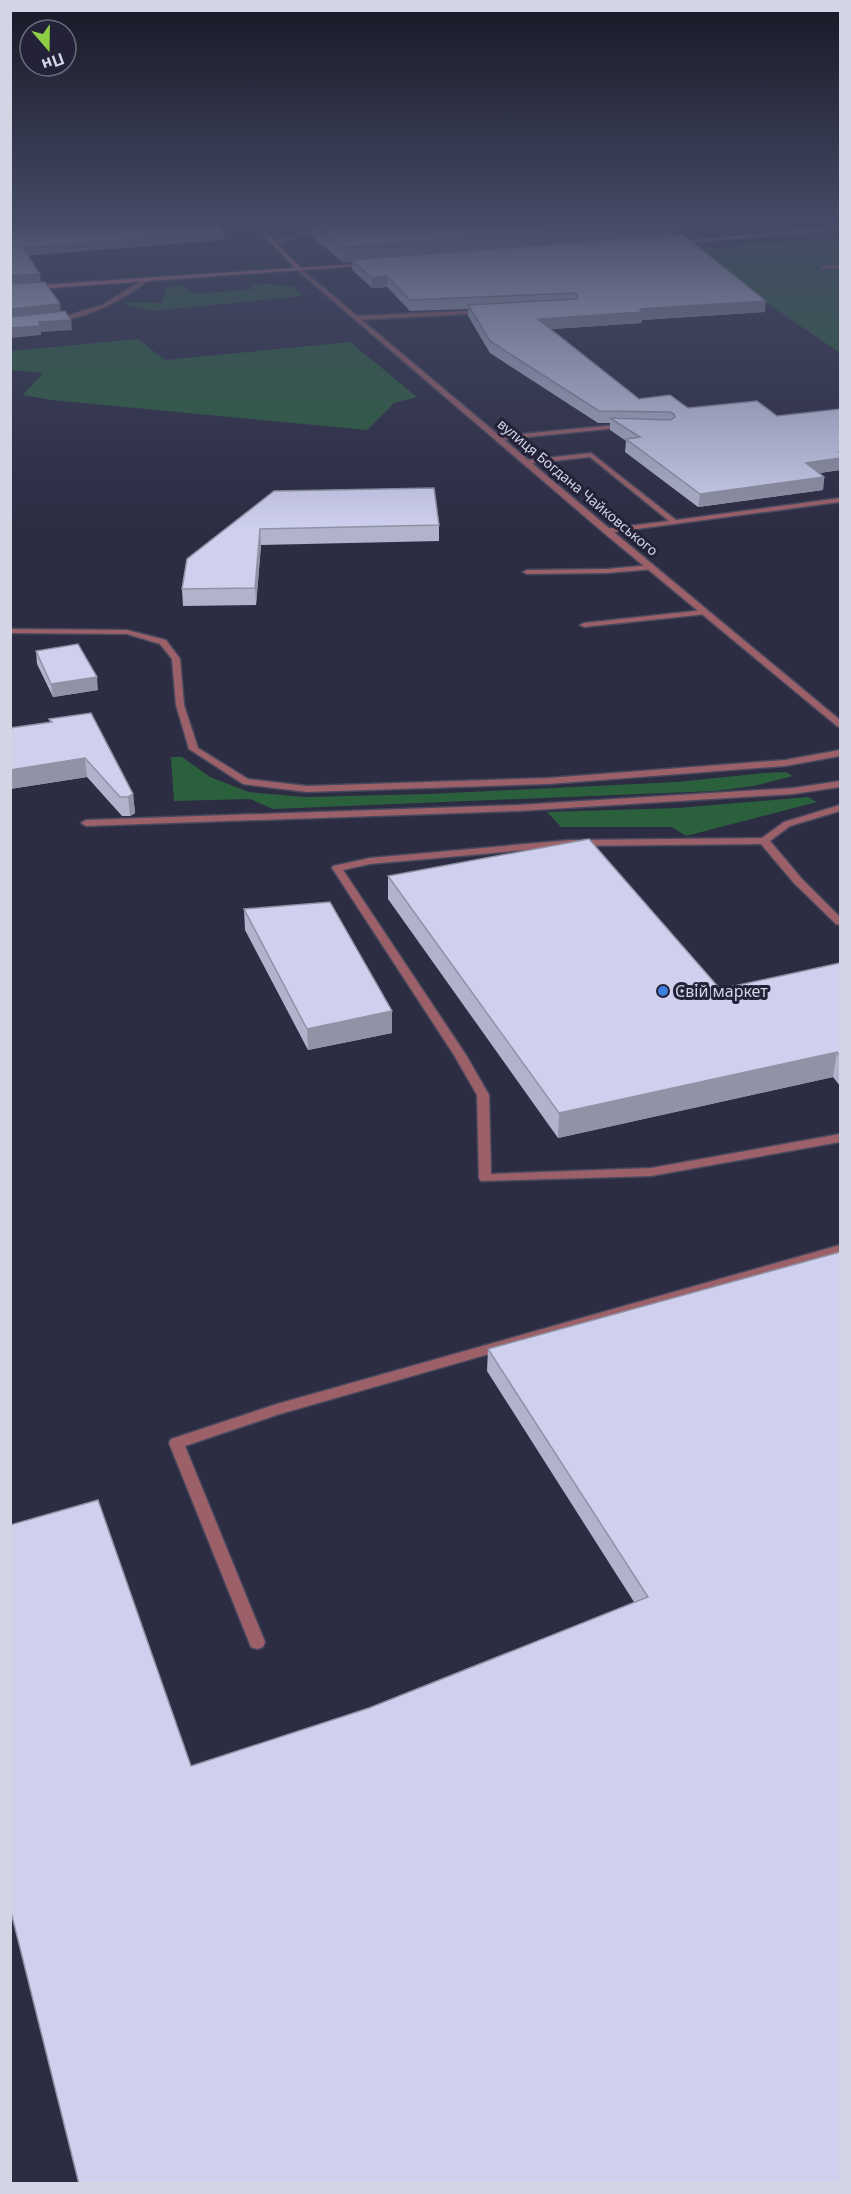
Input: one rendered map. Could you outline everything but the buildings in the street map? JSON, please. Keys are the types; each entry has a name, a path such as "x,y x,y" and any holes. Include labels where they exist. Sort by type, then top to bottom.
{"street":[{"name":"вулиця Богдана Чайковського","path":"366,324 607,531 840,724"},
{"path":"499,438 608,426 639,426"},
{"path":"527,462 591,455 675,522"},
{"path":"607,531 840,500"},
{"path":"527,572 607,571 651,567"},
{"path":"584,625 704,612"},
{"path":"10,631 127,632 163,642 176,659 180,705 194,749 246,782 307,789 548,781 784,763 840,753"},
{"path":"86,823 518,808 793,791 840,784"},
{"path":"840,807 787,824 764,841 570,843 370,861 337,868 460,1055 483,1095 485,1178 651,1172 840,1138"},
{"path":"764,841 798,881 840,922"},
{"path":"257,1642 176,1443 300,1403 840,1249"}],"green space":[{"path":"798,324 840,324 840,353"},
{"path":"138,339 165,360 350,342 417,397 394,403 367,430 52,400 23,395 43,373 11,370 11,351"},
{"path":"171,757 182,757 210,777 249,792 305,797 430,794 677,782 786,772 793,776 754,786 714,791 273,809 250,799 174,801"},
{"path":"808,797 817,802 686,836 672,827 561,827 547,812 678,808"}],"place":[{"name":"Свiй маркет","path":"663,991"}]}
